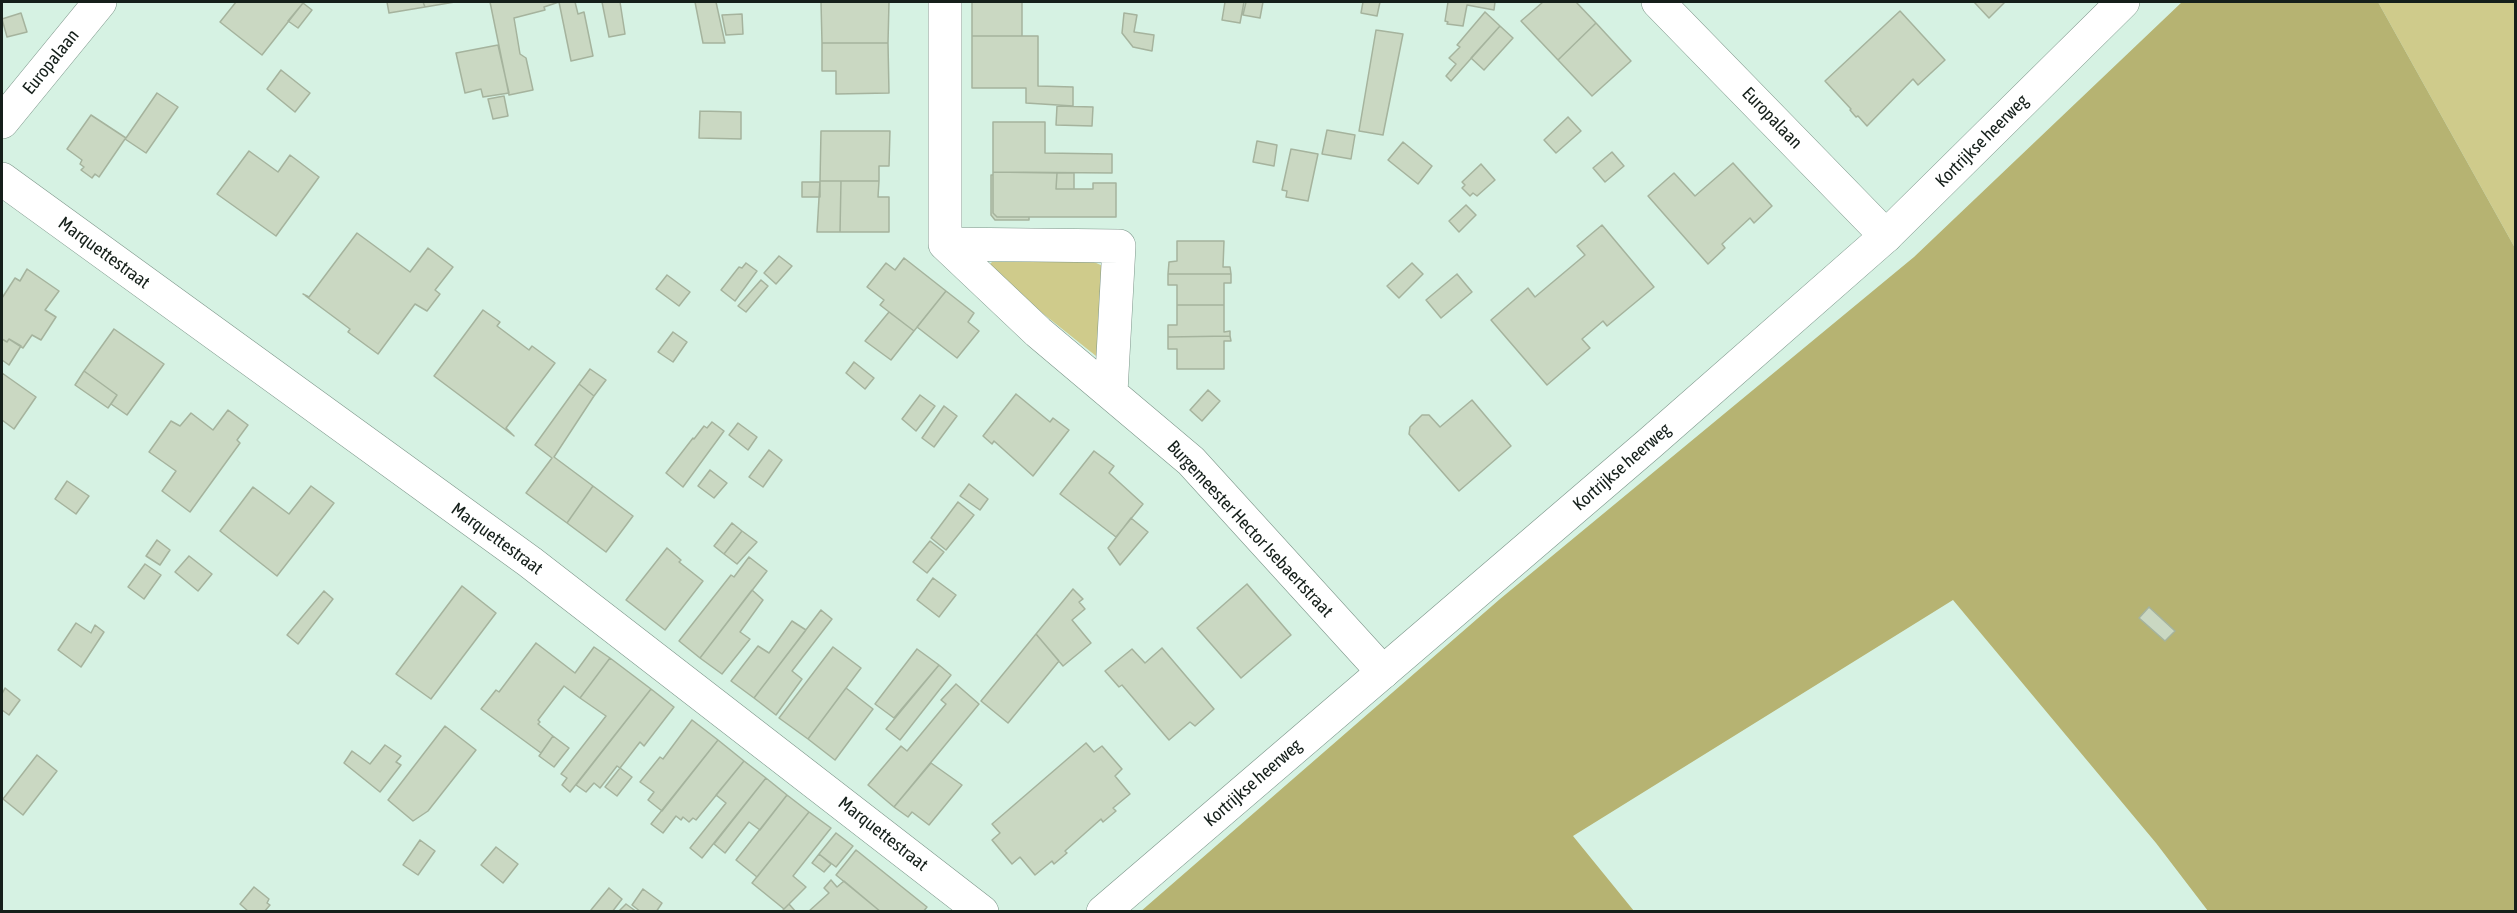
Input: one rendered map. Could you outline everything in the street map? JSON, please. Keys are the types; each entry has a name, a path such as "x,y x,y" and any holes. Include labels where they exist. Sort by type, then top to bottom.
{"street":[{"name":"Europalaan","path":"2,122 100,2"},
{"path":"945,2 945,244 1119,246 1111,392"},
{"name":"Europalaan","path":"1658,2 1886,236"},
{"name":"Kortrijkse heerweg","path":"1103,912 1658,436 1886,236 2123,2"},
{"name":"Marquettestraat","path":"4,187 530,562 982,912"},
{"name":"Burgemeester Hector Isebaertstraat","path":"945,244 1038,332 1191,461 1383,672"}],"shaded area":[{"path":"2182,2 2378,2 2515,248 2515,911 2208,911 2156,843 1953,600 1573,836 1634,911 1140,912 1500,599 1914,257"},
{"path":"2378,2 2515,2 2515,248"},
{"path":"992,262 1094,262 1105,267 1101,360 986,268"}],"building":[{"path":"236,2 303,3 262,55 220,22"},
{"path":"387,2 423,2 425,7 389,13"},
{"path":"423,2 455,2 425,7"},
{"path":"490,2 559,2 544,7 545,10 514,18 520,54 526,58 533,90 509,95"},
{"path":"559,2 575,2 578,14 584,12 593,56 571,61"},
{"path":"602,2 620,2 625,34 609,37"},
{"path":"695,2 716,2 725,43 703,43"},
{"path":"821,2 889,2 888,43 822,43"},
{"path":"972,2 1022,2 1022,36 972,36"},
{"path":"1225,2 1244,2 1240,23 1222,20"},
{"path":"1246,2 1263,2 1260,18 1243,15"},
{"path":"1363,2 1380,2 1377,16 1361,13"},
{"path":"1448,2 1495,2 1494,10 1467,5 1463,26 1447,24 1448,22 1445,21"},
{"path":"1543,2 1576,2 1596,23 1558,60 1521,21"},
{"path":"1974,2 2005,2 1989,18"},
{"path":"303,3 312,10 298,28 288,21"},
{"path":"1900,11 1945,60 1918,85 1913,79 1867,126 1858,116 1856,117 1825,81"},
{"path":"1485,12 1500,26 1451,81 1446,76 1456,64 1449,58 1460,47 1457,45"},
{"path":"21,13 27,32 7,37 2,19"},
{"path":"1124,13 1137,15 1134,32 1154,35 1152,51 1133,47 1122,33"},
{"path":"742,14 743,34 726,35 722,15"},
{"path":"1596,23 1631,61 1592,96 1558,60"},
{"path":"1500,26 1513,38 1484,70 1471,58"},
{"path":"1376,30 1403,34 1383,135 1359,131"},
{"path":"972,36 1038,36 1038,86 1073,87 1073,106 1026,103 1026,88 972,88"},
{"path":"822,43 888,43 889,93 836,94 836,71 822,71"},
{"path":"498,45 509,93 483,97 481,89 465,93 456,53"},
{"path":"281,70 310,93 295,112 267,89"},
{"path":"157,93 178,107 146,153 125,139 99,177 95,174 92,178 81,170 84,167 80,164 82,160 67,149 91,115 126,138"},
{"path":"504,96 508,116 493,119 488,99"},
{"path":"1057,106 1093,107 1092,126 1056,125"},
{"path":"700,111 741,112 741,139 699,138"},
{"path":"1568,117 1581,131 1556,153 1544,140"},
{"path":"993,122 1045,122 1045,153 1112,154 1112,173 993,172"},
{"path":"1327,130 1355,135 1351,159 1322,154"},
{"path":"821,131 890,131 889,166 879,166 879,181 820,181"},
{"path":"1257,141 1277,145 1274,166 1253,162"},
{"path":"1403,142 1432,166 1418,184 1388,160"},
{"path":"1291,149 1318,154 1308,201 1286,197 1287,191 1282,190"},
{"path":"249,151 278,172 290,155 319,177 276,236 217,194"},
{"path":"1612,152 1624,166 1605,182 1593,168"},
{"path":"1733,163 1772,206 1754,223 1750,218 1722,244 1725,248 1708,264 1648,196 1674,173 1695,196"},
{"path":"1481,164 1495,180 1477,196 1473,193 1470,196 1462,188 1465,185 1462,182"},
{"path":"993,172 1057,173 1056,189 1093,189 1093,183 1116,183 1116,217 997,217 993,213"},
{"path":"1057,173 1074,173 1074,189 1056,189"},
{"path":"991,175 993,175 993,213 997,217 1029,217 1029,220 995,220 991,215"},
{"path":"820,181 841,181 840,232 817,232"},
{"path":"841,181 879,181 878,197 889,197 889,232 840,232"},
{"path":"802,182 820,182 820,197 802,197"},
{"path":"1466,205 1476,215 1459,232 1449,221"},
{"path":"1602,225 1654,287 1607,326 1603,321 1582,339 1590,348 1547,385 1491,320 1528,288 1535,297 1585,255 1577,246"},
{"path":"357,233 410,272 428,248 453,267 435,290 440,294 427,311 415,304 378,354 348,332 350,329 303,294 309,297"},
{"path":"1177,241 1224,241 1223,267 1230,267 1231,274 1168,274 1169,262 1177,261"},
{"path":"779,256 792,266 776,284 764,273"},
{"path":"904,258 946,291 914,331 880,305 884,300 867,287 886,263 895,270"},
{"path":"746,263 757,271 735,301 721,290 739,267 742,268"},
{"path":"1412,263 1423,274 1399,298 1387,286"},
{"path":"27,269 59,291 45,310 56,317 41,340 32,335 23,348 9,339 7,342 2,339 2,298 15,278 20,281"},
{"path":"1168,274 1231,274 1231,283 1224,283 1224,305 1177,305 1177,285 1168,285"},
{"path":"1457,274 1472,292 1441,318 1426,300"},
{"path":"667,275 690,292 679,306 656,289"},
{"path":"761,280 768,286 746,312 738,306"},
{"path":"946,291 974,313 968,322 979,331 957,358 917,327"},
{"path":"1177,305 1224,305 1224,332 1230,331 1230,336 1168,337 1168,325 1177,325"},
{"path":"483,310 500,322 497,326 529,350 532,346 555,363 506,428 514,436 434,376"},
{"path":"889,312 914,331 891,360 865,341"},
{"path":"114,329 164,364 127,415 111,404 117,395 84,371"},
{"path":"673,332 687,342 673,362 658,352"},
{"path":"1230,336 1231,341 1224,341 1224,369 1177,369 1177,349 1168,349 1168,337"},
{"path":"2,339 7,342 9,339 21,346 9,365 2,360"},
{"path":"854,362 874,378 865,389 846,373"},
{"path":"590,369 606,380 594,396 579,384"},
{"path":"84,371 117,395 108,408 75,385"},
{"path":"2,373 36,397 14,429 2,420"},
{"path":"579,384 594,396 554,457 593,486 567,523 526,493 552,458 535,445"},
{"path":"1208,390 1220,401 1202,421 1190,410"},
{"path":"1016,394 1050,422 1053,418 1069,430 1033,476 994,441 992,444 983,436"},
{"path":"920,395 935,406 916,431 902,419"},
{"path":"1472,400 1511,446 1459,491 1409,434 1410,427 1422,415 1429,415 1440,427"},
{"path":"944,406 957,416 934,447 922,438"},
{"path":"228,410 248,425 237,440 240,443 190,512 162,491 176,471 149,452 171,421 180,426 191,413 213,430"},
{"path":"712,422 724,431 683,487 666,473 693,438 704,426 707,428"},
{"path":"738,423 757,437 748,450 729,435"},
{"path":"769,450 782,460 763,487 749,477"},
{"path":"1094,451 1114,466 1109,473 1143,504 1116,537 1060,494"},
{"path":"710,470 727,483 714,498 698,486"},
{"path":"67,481 89,496 76,514 55,499"},
{"path":"969,484 988,499 980,510 960,496"},
{"path":"311,486 334,503 277,576 220,531 253,487 289,514"},
{"path":"593,486 633,516 606,552 567,523"},
{"path":"958,502 974,515 946,550 931,538"},
{"path":"1131,518 1148,532 1120,565 1108,548"},
{"path":"732,523 742,531 724,554 714,546"},
{"path":"742,531 757,542 737,564 724,554"},
{"path":"157,540 170,550 160,565 146,556"},
{"path":"930,541 944,552 927,573 913,562"},
{"path":"667,548 681,560 679,562 703,581 665,630 626,600"},
{"path":"189,556 212,574 198,591 175,572"},
{"path":"749,557 767,571 700,658 679,641 731,575 734,577"},
{"path":"145,564 161,575 144,599 128,587"},
{"path":"933,578 956,595 939,617 917,600"},
{"path":"1247,584 1291,635 1241,678 1197,628"},
{"path":"462,586 496,613 431,699 396,674"},
{"path":"1073,589 1083,599 1079,602 1085,609 1072,620 1091,643 1063,666 1036,634"},
{"path":"752,590 763,600 740,632 750,639 722,674 700,658"},
{"path":"324,591 333,599 298,644 287,635"},
{"path":"2149,607 2175,631 2165,641 2139,618"},
{"path":"821,610 832,619 792,671 802,679 776,715 754,698"},
{"path":"792,621 806,630 754,698 731,681 758,646 769,653"},
{"path":"76,623 91,633 95,625 104,632 81,667 58,650"},
{"path":"1036,634 1059,661 1008,723 981,701"},
{"path":"536,643 575,673 594,647 610,658 580,698 564,686 538,720 540,722 538,724 553,736 541,753 481,709 496,690 499,692"},
{"path":"833,647 861,668 808,739 779,718"},
{"path":"1162,648 1214,709 1195,726 1190,722 1169,740 1122,685 1119,687 1105,671 1132,649 1145,663"},
{"path":"917,649 939,665 894,718 875,704"},
{"path":"610,658 651,689 570,792 562,785 567,778 561,774 606,716 580,698"},
{"path":"939,665 951,675 900,740 886,729"},
{"path":"956,684 979,704 894,807 868,785 901,746 907,751 946,704 941,700"},
{"path":"5,688 20,700 9,715 2,710 2,694"},
{"path":"846,688 873,709 835,760 808,739"},
{"path":"651,689 674,707 644,746 640,742 620,768 617,766 600,788 594,783 586,792 576,785"},
{"path":"692,720 718,740 662,811 648,800 654,792 640,782 660,757 663,759"},
{"path":"445,726 476,750 428,811 413,821 388,800"},
{"path":"553,736 569,748 554,767 539,756"},
{"path":"718,740 744,761 696,820 693,818 689,822 683,817 681,820 676,816 663,833 651,824"},
{"path":"1086,743 1094,752 1102,746 1122,769 1115,776 1130,794 1113,808 1116,811 1103,822 1101,819 1054,864 1052,861 1035,875 1020,857 1012,864 992,840 1000,833 992,824"},
{"path":"385,745 401,756 396,762 401,765 380,792 344,763 352,751 370,764"},
{"path":"37,755 57,771 23,815 3,799"},
{"path":"744,761 766,778 702,858 690,848 726,803 716,795"},
{"path":"931,763 962,785 929,825 912,812 908,817 894,807"},
{"path":"620,768 632,777 617,796 605,787"},
{"path":"766,778 787,795 760,830 749,822 725,853 714,844"},
{"path":"787,795 809,812 757,877 736,860"},
{"path":"809,812 831,828 793,876 806,887 784,909 752,883"},
{"path":"836,833 853,846 836,867 819,854"},
{"path":"420,840 435,851 418,875 403,865"},
{"path":"496,847 518,864 503,883 481,865"},
{"path":"856,850 927,907 923,912 881,912 836,875"},
{"path":"819,854 831,864 824,872 812,863"},
{"path":"831,880 837,887 844,881 881,912 808,912 829,893 824,888"},
{"path":"254,887 269,899 267,903 270,905 264,912 249,912 240,904"},
{"path":"609,888 622,899 612,912 592,912 591,910"},
{"path":"643,889 662,903 656,912 641,912 632,905"},
{"path":"626,904 637,912 618,912"},
{"path":"789,904 796,912 781,912"}]}
